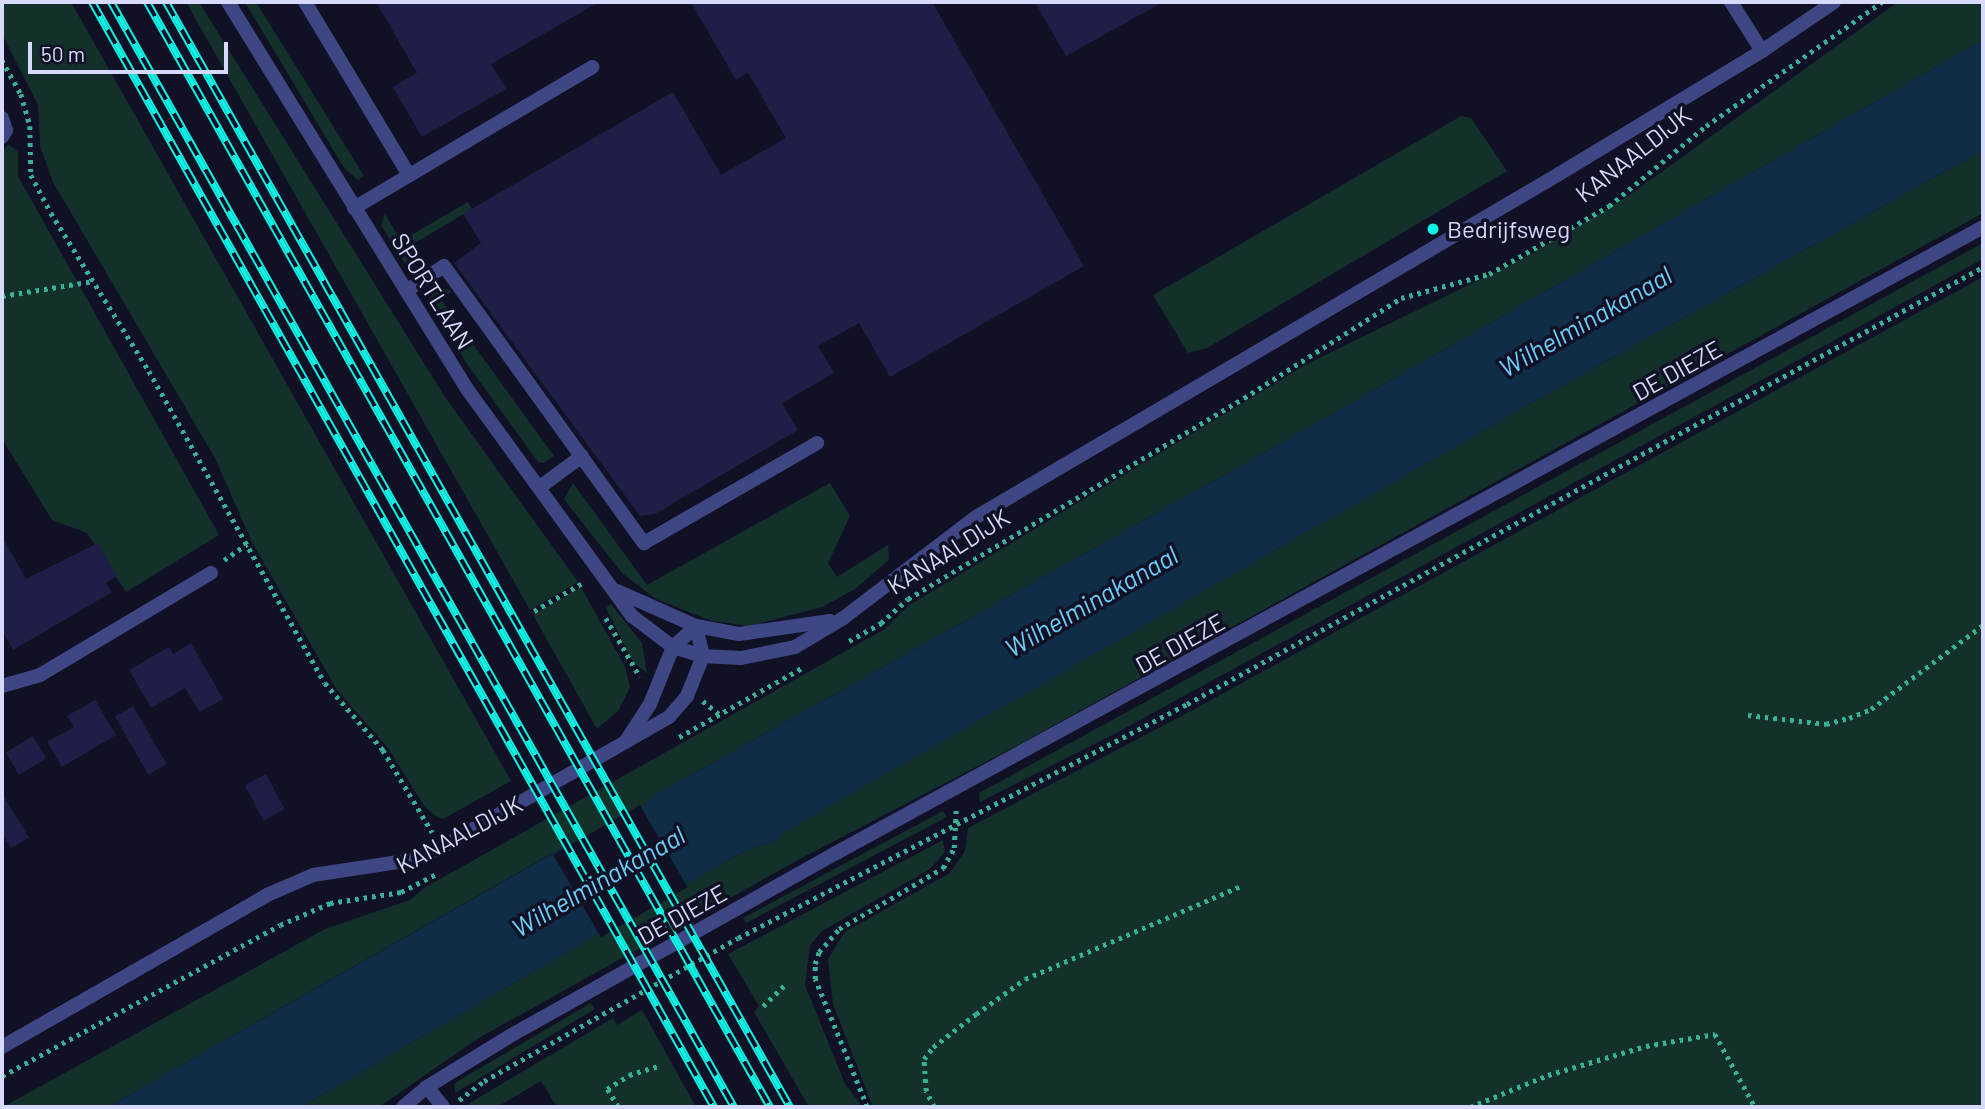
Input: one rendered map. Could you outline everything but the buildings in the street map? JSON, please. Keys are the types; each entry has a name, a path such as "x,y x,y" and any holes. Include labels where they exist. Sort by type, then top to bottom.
{"street":[{"name":"SPORTLAAN","path":"228,2 467,389 617,591 632,616 673,648"},
{"path":"305,2 409,176"},
{"path":"1731,2 1762,51"},
{"name":"KANAALDIJK","path":"673,648 703,656 741,658 794,648 842,619 976,517 1762,51 1834,2"},
{"path":"355,208 592,67"},
{"path":"2,118 6,130 2,137"},
{"name":"DE DIEZE","path":"403,1107 427,1087 836,853 1983,227"},
{"path":"406,291 444,266 644,543 817,443"},
{"path":"540,486 582,456"},
{"path":"2,686 40,676 211,573"},
{"name":"SPORTLAAN","path":"617,591 695,626"},
{"name":"KANAALDIJK","path":"624,744 650,704 673,648 695,626 740,634 842,619"},
{"path":"695,626 703,656"},
{"name":"KANAALDIJK","path":"2,1047 267,895 313,875 407,861 442,847 669,717 687,696 703,656"},
{"path":"427,1087 443,1107"}],"path":[{"name":"KANAALDIJK","path":"846,643 881,623 908,599 1244,398 1401,298 1489,274 1609,206 1706,125 1882,2"},
{"path":"2,60 21,94 30,126 31,176 95,281 332,693 383,750 432,830"},
{"name":"DE DIEZE","path":"449,1107 484,1081 738,937 1175,710 1983,267"},
{"path":"2,296 95,281"},
{"path":"211,573 247,544"},
{"path":"534,611 585,582"},
{"path":"1748,715 1826,724 1849,718 1871,709 1983,625"},
{"path":"675,740 810,663"},
{"path":"867,1107 815,979 819,952 839,929 943,868 954,848 958,821"},
{"name":"KANAALDIJK","path":"2,1076 281,925 330,903 401,892 443,870"},
{"path":"934,1107 926,1091 924,1059 933,1047 1025,979 1239,887"},
{"path":"763,1006 785,985"},
{"path":"1470,1107 1548,1075 1646,1046 1715,1034 1755,1107"},
{"path":"618,1107 607,1089 629,1075 659,1066"}],"green space":[{"path":"2,2 71,2 511,781 443,819 437,817 425,807 388,748 337,690 252,542 215,458 53,182 40,146 38,105 2,34"},
{"path":"186,2 199,2 445,397 578,582 530,610"},
{"path":"245,2 256,2 364,176 358,180 344,168"},
{"path":"1898,2 1983,2 1983,40 1301,432 652,797 642,808 542,859 108,1107 3,1107 325,929 410,900 424,888 885,629 908,606 1307,364 1526,257 1628,196"},
{"path":"1461,116 1471,118 1507,171 1207,348 1188,353 1153,295"},
{"path":"8,144 18,152 18,176 219,535 126,592 87,533 52,520 2,439 2,152"},
{"path":"1983,150 1983,213 1018,745 798,860 477,1039 379,1107 301,1107 743,852 777,840 780,834 1533,402"},
{"path":"468,202 472,209 410,246 419,261 415,267 406,265 381,225 385,214 401,241"},
{"path":"1983,243 1983,259 1118,732 980,802 979,793"},
{"path":"1983,277 1983,1107 873,1107 833,1004 828,959 845,932 950,873 965,851 968,828 1191,711"},
{"path":"439,287 452,291 441,300 554,456 544,463 538,462 467,364 432,306 430,295"},
{"path":"573,483 647,585 830,483 850,516 828,563 837,577 888,545 889,560 855,589 822,607 750,626 712,621 656,599 622,573 564,499"},
{"path":"581,587 625,667 630,687 618,711 597,729 533,615"},
{"path":"611,604 642,643 647,673 633,662 606,608"},
{"path":"943,811 947,817 746,923 743,918"},
{"path":"943,840 945,852 930,869 822,931 810,945 805,985 845,1084 863,1107 809,1107 754,1012 759,1006 728,954"},
{"path":"591,1003 595,1009 455,1093 454,1084 463,1078"},
{"path":"642,1010 696,1107 557,1107 541,1081 497,1107 463,1107 613,1018 617,1025"}],"water":[{"name":"Wilhelminakanaal","path":"1983,40 1983,150 1533,402 781,834 777,840 743,852 301,1107 108,1107 543,859 642,808 652,797 1301,432"}],"pier":[{"path":"640,805 688,887 601,937 553,855"}],"railway":[{"path":"92,2 714,1107"},
{"path":"111,2 734,1107"},
{"path":"147,2 770,1107"},
{"path":"166,2 790,1107"}],"place":[{"name":"Bedrijfsweg","path":"1433,229"}]}
